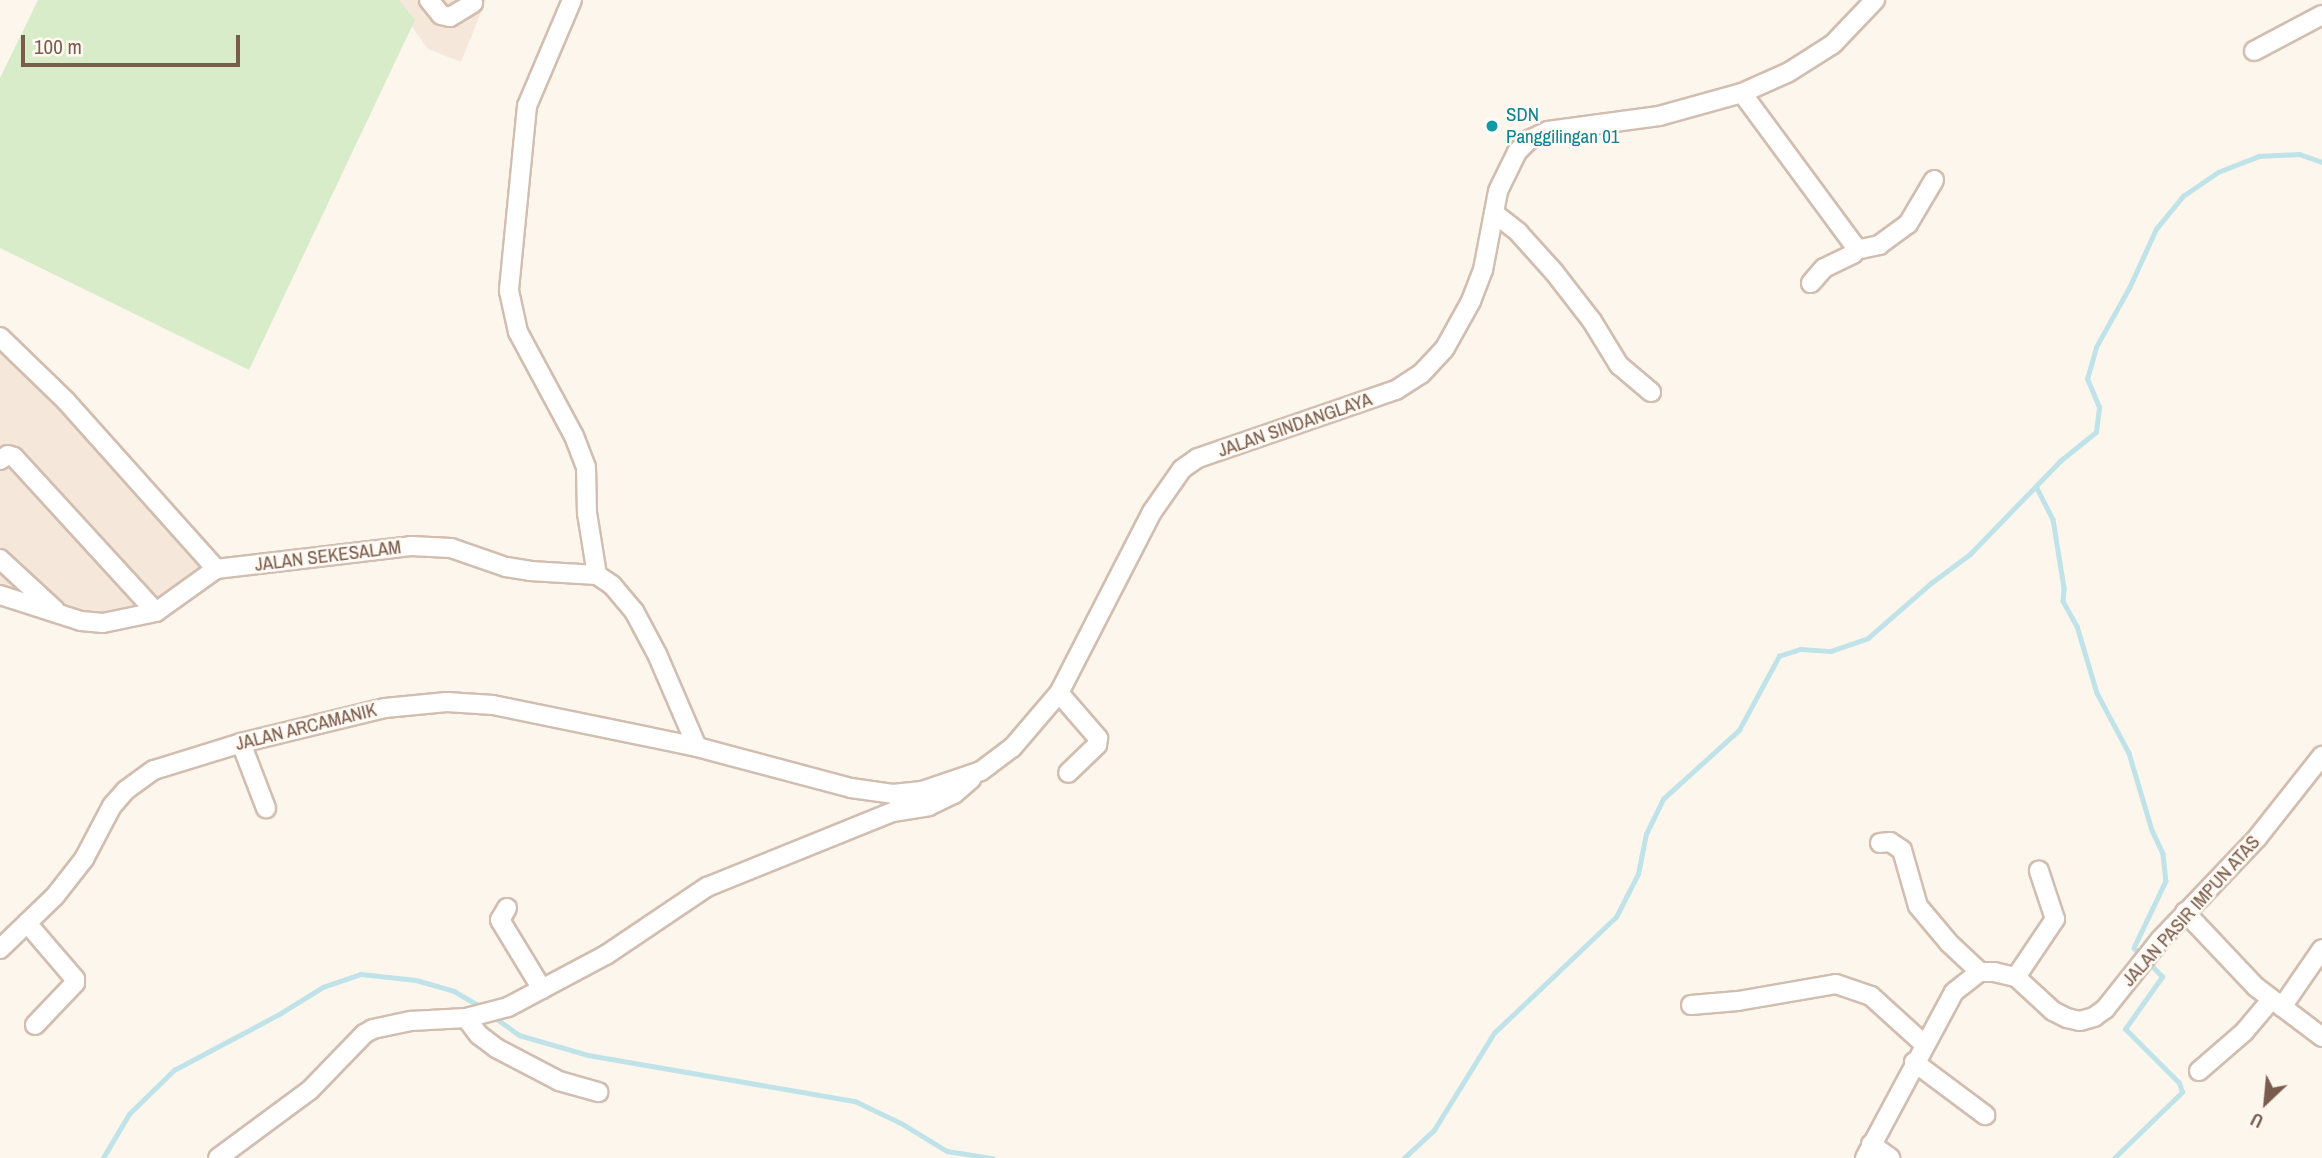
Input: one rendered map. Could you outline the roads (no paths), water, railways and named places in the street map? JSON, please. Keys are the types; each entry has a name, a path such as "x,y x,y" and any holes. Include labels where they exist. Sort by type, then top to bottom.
{"street":[{"path":"429,0 441,15 450,17 472,3"},
{"path":"572,0 527,106 509,291 518,332 575,436 586,467 587,513 597,575 612,585 634,611 657,654 697,747"},
{"name":"JALAN SINDANGLAYA","path":"697,747 851,788 892,794 922,791 981,771 1012,748 1059,693 1152,512 1182,469 1198,458 1396,390 1421,374 1445,348 1471,301 1483,270 1498,191 1517,152 1529,139 1557,130 1659,116 1742,93 1789,72 1833,44 1875,0"},
{"path":"2318,0 2322,6"},
{"path":"2254,51 2322,15"},
{"path":"1742,93 1856,250"},
{"path":"1811,283 1824,268 1856,250 1879,245 1908,224 1934,180"},
{"path":"1494,213 1518,232 1554,272 1592,321 1619,365 1651,392"},
{"path":"0,337 66,401 216,569"},
{"path":"0,460 8,455 14,457 156,612"},
{"name":"JALAN SEKESALAM","path":"0,595 81,621 103,623 156,612 216,569 411,546 451,548 506,567 597,575"},
{"path":"0,559 60,614"},
{"path":"1059,693 1098,738 1097,745 1068,773"},
{"name":"JALAN ARCAMANIK","path":"0,949 55,896 84,859 112,806 127,789 154,770 241,743 386,708 447,702 493,705 697,747"},
{"path":"241,743 266,808"},
{"name":"JALAN PASIR IMPUN ATAS","path":"2016,977 2053,1011 2080,1021 2094,1017 2105,1009 2185,912 2257,838 2322,756"},
{"path":"218,1158 310,1090 338,1065 364,1034 411,1021 466,1018 508,1007 606,955 707,887 893,812 929,806 954,794 981,771"},
{"path":"1880,843 1891,842 1902,849 1917,906 1949,943 1980,972 2016,977 2056,919 2039,871"},
{"path":"507,908 500,920 542,989"},
{"path":"2185,912 2276,1004 2322,1037"},
{"path":"27,923 75,979 75,984 35,1025"},
{"path":"2199,1071 2276,1004 2322,948"},
{"path":"1890,1158 1868,1151 1954,992 1980,972"},
{"path":"1691,1005 1836,984 1871,996 1924,1044"},
{"path":"466,1018 479,1035 496,1048 559,1081 598,1092"},
{"path":"1914,1062 1985,1115"}],"waterway":[{"path":"1404,1158 1434,1130 1494,1033 1616,917 1638,874 1646,834 1663,799 1739,730 1779,656 1801,649 1831,651 1868,638 1931,583 1970,554 2060,461 2096,432 2099,407 2087,379 2096,347 2129,288 2156,229 2183,196 2218,172 2259,156 2299,154 2322,162"},
{"path":"2037,488 2053,519 2064,588 2063,601 2077,626 2097,693 2129,753 2152,830 2163,854 2166,881 2134,948 2142,956"},
{"path":"2114,1158 2182,1092 2179,1083 2125,1029 2162,977 2148,962"},
{"path":"103,1158 129,1114 174,1070 281,1013 323,987 361,974 416,980 454,991 483,1008"},
{"path":"493,1016 519,1035 588,1055 855,1101 901,1123 947,1151 992,1158"}],"place":[{"name":"SDN Panggilingan 01","path":"1492,126"}]}
